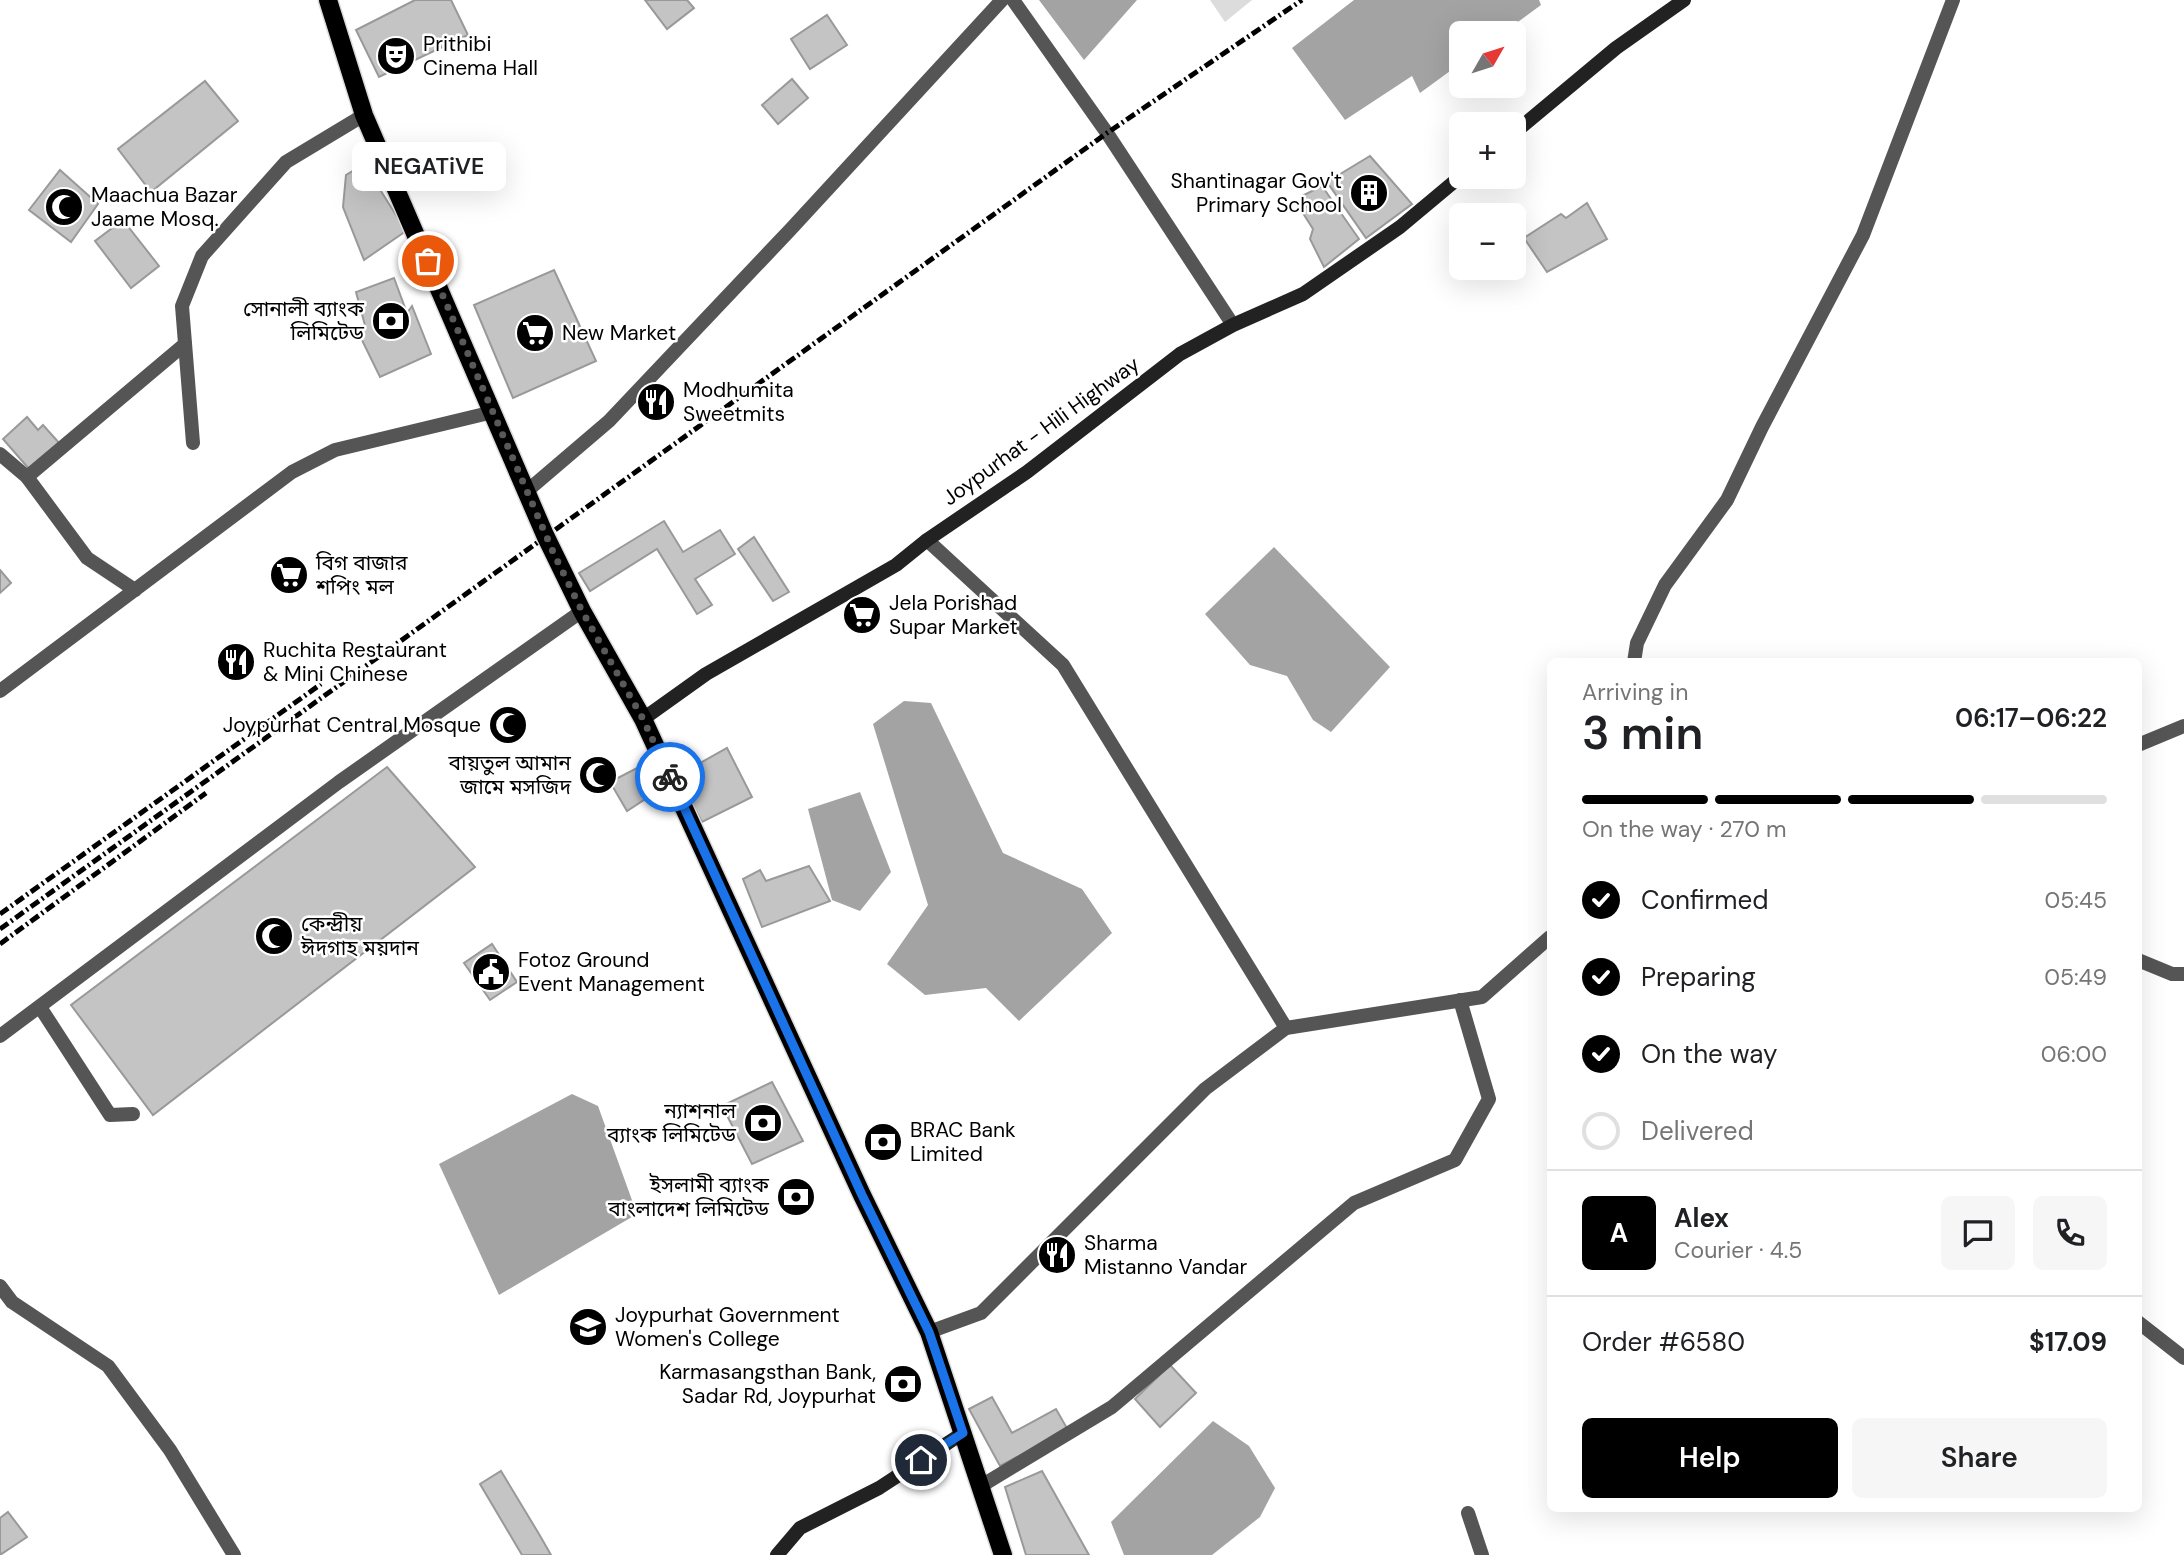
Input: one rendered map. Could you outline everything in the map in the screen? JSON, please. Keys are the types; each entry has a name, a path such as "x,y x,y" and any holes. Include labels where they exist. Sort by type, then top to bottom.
{"main road":[{"path":"328,0 364,115 545,535 582,611 643,719 862,1195 929,1332 1003,1555"},
{"path":"1526,123 1616,48 1684,0"},
{"name":"Joypurhat - Hili Highway","path":"643,719 706,674 896,565 927,540 1027,472 1180,354 1233,325 1303,294 1400,227 1449,186"},
{"path":"776,1555 800,1528 879,1488 963,1433"}],"street":[{"path":"527,491 609,421 1002,0"},
{"path":"1013,0 1107,133 1233,325"},
{"path":"1635,658 1637,643 1665,585 1727,500 1762,427 1863,235 1953,0"},
{"path":"193,443 182,306 202,256 286,162 364,115"},
{"path":"27,477 185,344"},
{"path":"0,691 292,472 335,450 493,412"},
{"path":"0,454 27,477 87,558 135,590"},
{"path":"927,540 1063,665 1286,1028"},
{"path":"0,1036 339,782 582,611"},
{"path":"2142,742 2184,726"},
{"path":"929,1332 981,1313 1205,1089 1286,1028 1482,997 1547,940"},
{"path":"2142,962 2172,974 2184,974"},
{"path":"981,1486 1112,1407 1354,1203 1455,1160 1489,1100 1460,1000"},
{"path":"40,1007 110,1115 133,1114"},
{"path":"0,1286 12,1302 108,1366 170,1450 233,1555"},
{"path":"2142,1325 2184,1358"},
{"path":"1468,1513 1482,1555"}],"shaded area":[{"path":"1039,0 1137,0 1084,60"},
{"path":"1210,0 1252,0 1225,22"},
{"path":"1354,0 1539,0 1541,5 1519,21 1449,21 1449,72 1420,93 1412,76 1345,120 1292,48"},
{"path":"1274,547 1390,667 1331,732 1313,720 1287,676 1250,665 1205,614"},
{"path":"904,701 931,703 1003,853 1082,889 1112,933 1019,1021 986,988 925,995 887,964 928,905 873,724"},
{"path":"860,792 891,872 860,911 832,900 808,809"},
{"path":"572,1094 598,1106 637,1214 499,1295 439,1164"},
{"path":"1213,1421 1249,1446 1275,1488 1260,1517 1212,1555 1124,1555 1111,1522"}],"building":[{"name":"Prithibi Cinema Hall","path":"415,0 451,0 468,35 379,77 356,30"},
{"path":"645,0 687,0 694,8 667,29"},
{"path":"827,15 847,45 810,69 791,39"},
{"path":"792,79 808,98 778,124 762,105"},
{"path":"205,81 238,121 151,192 118,149"},
{"name":"Shantinagar Gov't Primary School","path":"1370,156 1412,204 1366,238 1327,182"},
{"path":"364,164 406,231 364,260 343,207 346,175"},
{"name":"Maachua Bazar Jaame Mosq.","path":"60,170 98,204 71,242 29,210"},
{"path":"1322,186 1359,239 1324,267 1310,239 1313,229 1301,210 1308,206 1302,196"},
{"path":"1587,203 1607,239 1547,272 1526,241 1526,237 1561,214 1566,218"},
{"path":"123,220 159,266 131,288 95,241"},
{"name":"New Market","path":"554,270 596,361 513,398 474,305"},
{"name":"সোনালী ব্যাংক লিমিটেড","path":"394,278 407,313 412,306 431,354 380,377 359,334 366,329 356,292"},
{"path":"27,417 38,430 43,425 60,444 30,470 3,439"},
{"path":"664,521 683,552 720,530 735,554 695,579 712,605 697,614 657,549 590,591 579,573"},
{"path":"754,537 789,592 773,601 738,549"},
{"path":"0,570 11,583 0,593"},
{"path":"727,748 752,797 702,822 677,776"},
{"name":"কেন্দ্রীয় ঈদগাহ ময়দান","path":"387,767 475,867 153,1115 71,1005"},
{"path":"637,768 653,794 627,811 610,782"},
{"path":"809,866 830,901 762,927 743,879 760,870 766,881"},
{"name":"Fotoz Ground Event Management","path":"492,944 517,982 490,1000 464,963"},
{"name":"ন্যাশনাল ব্যাংক লিমিটেড","path":"772,1082 803,1141 752,1164 722,1106"},
{"path":"1170,1365 1196,1393 1160,1427 1135,1399"},
{"path":"992,1397 1012,1433 1056,1409 1068,1430 1000,1466 969,1409"},
{"path":"501,1471 551,1555 522,1555 480,1484"},
{"path":"1042,1471 1089,1555 1026,1555 1005,1487"},
{"path":"8,1512 27,1537 0,1555 0,1518"}],"railway":[{"path":"0,929 1107,133 1302,0"},
{"path":"0,914 321,684"},
{"path":"0,944 206,793"}],"way so far":[{"path":"428,261 545,535 582,611 643,719 670,777"}],"place":[{"name":"Prithibi Cinema Hall","path":"396,56"},
{"name":"Shantinagar Gov't Primary School","path":"1369,193"},
{"name":"Maachua Bazar Jaame Mosq.","path":"64,207"},
{"name":"NEGATiVE","path":"428,261"},
{"name":"সোনালী ব্যাংক লিমিটেড","path":"391,321"},
{"name":"New Market","path":"535,333"},
{"name":"Modhumita Sweetmits","path":"656,402"},
{"name":"বিগ বাজার শপিং মল","path":"289,575"},
{"name":"Jela Porishad Supar Market","path":"862,615"},
{"name":"Ruchita Restaurant & Mini Chinese","path":"236,662"},
{"name":"Joypurhat Central Mosque","path":"508,725"},
{"name":"বায়তুল আমান জামে মসজিদ","path":"598,775"},
{"name":"কেন্দ্রীয় ঈদগাহ ময়দান","path":"274,936"},
{"name":"Fotoz Ground Event Management","path":"491,972"},
{"name":"ন্যাশনাল ব্যাংক লিমিটেড","path":"763,1123"},
{"name":"BRAC Bank Limited","path":"883,1142"},
{"name":"ইসলামী ব্যাংক বাংলাদেশ লিমিটেড","path":"796,1197"},
{"name":"Sharma Mistanno Vandar","path":"1057,1255"},
{"name":"Joypurhat Government Women's College","path":"588,1327"},
{"name":"Karmasangsthan Bank, Sadar Rd, Joypurhat","path":"903,1384"}],"route":[{"path":"670,777 862,1195 929,1332 963,1433 921,1460"}]}
